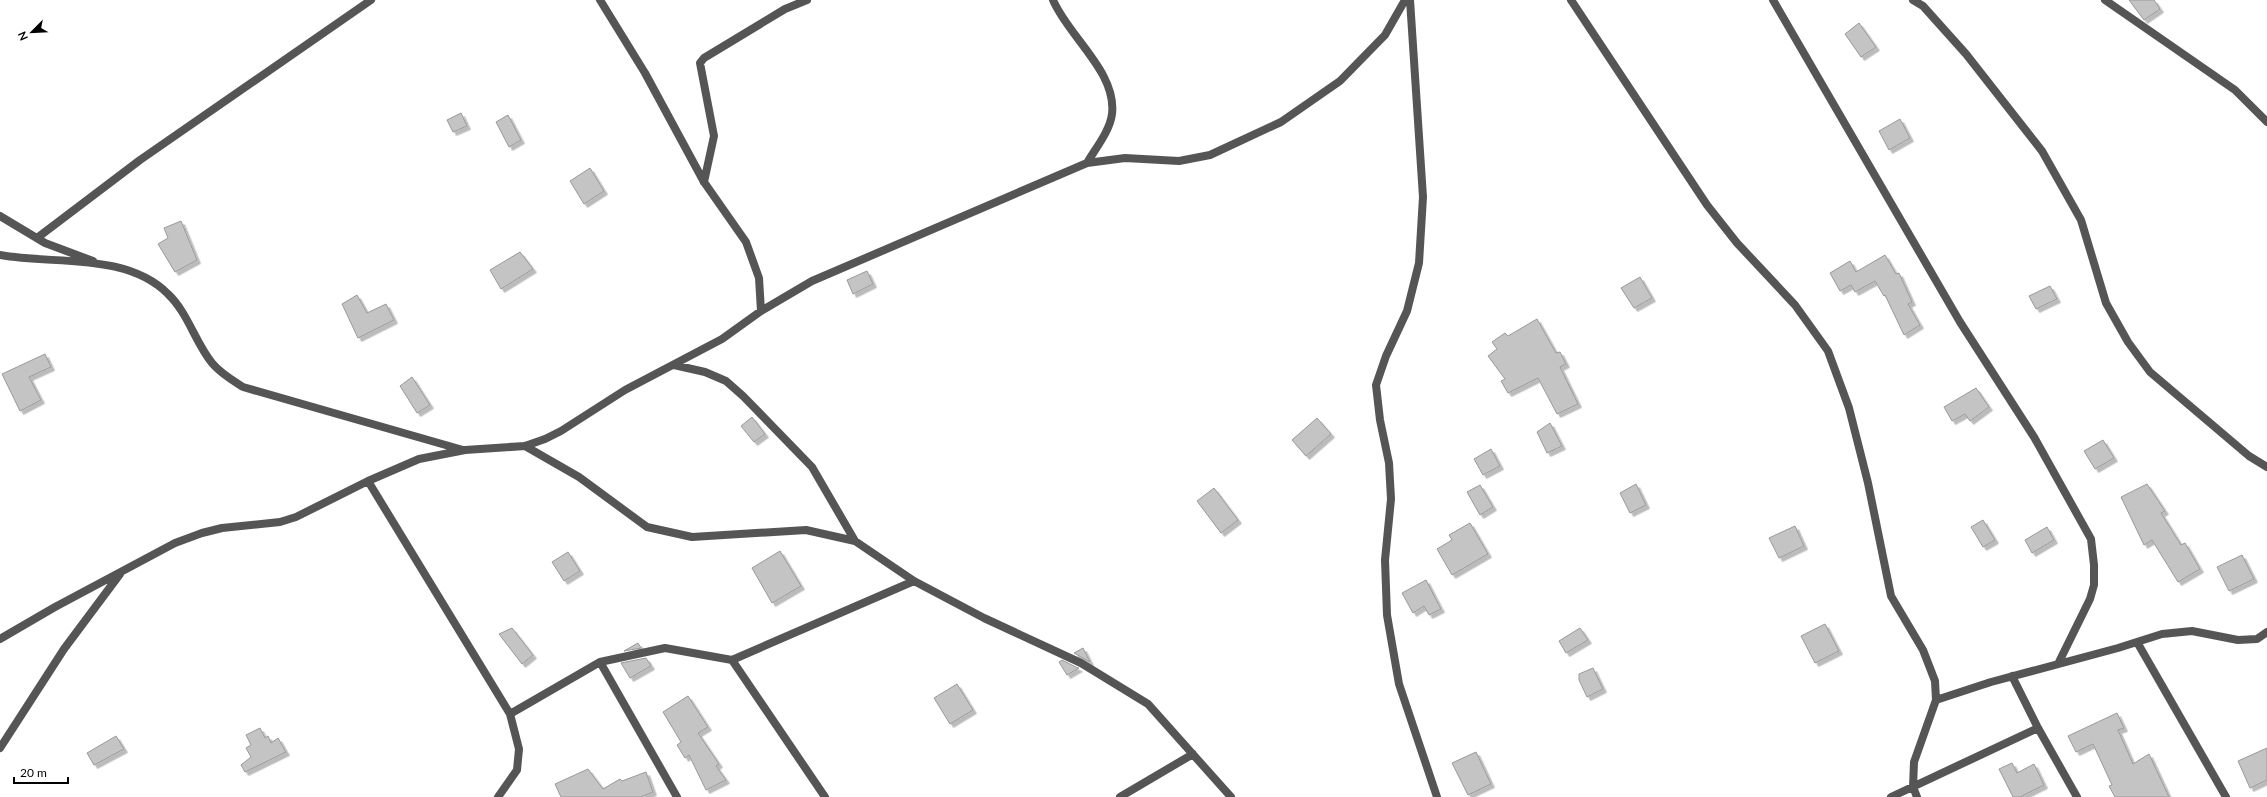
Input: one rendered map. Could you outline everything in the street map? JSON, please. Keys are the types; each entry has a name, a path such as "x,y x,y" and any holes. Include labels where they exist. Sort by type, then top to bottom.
{"street":[{"path":"37,238 140,160 371,0"},
{"path":"600,0 645,73 704,182 746,242 759,278 761,311"},
{"path":"704,182 714,136 700,63 704,58 785,8 807,0"},
{"path":"1053,0 1059,14 1089,53 1102,74 1112,98 1112,115 1108,126 1088,163"},
{"path":"0,639 175,543 202,533 222,528 280,522 296,517 368,481 419,459 465,450 526,446 561,431 625,390 722,339 761,311 812,281 1088,163 1125,158 1179,161 1210,155 1281,122 1340,81 1384,35 1405,0"},
{"path":"1410,0 1423,197 1419,263 1407,311 1386,356 1376,385 1380,420 1389,462 1391,499 1385,560 1387,615 1399,684 1437,797"},
{"path":"1572,0 1707,205 1737,243 1795,305 1828,351 1849,408 1891,596 1923,650 1935,681 1936,700 1914,762 1913,787 1918,797"},
{"path":"1772,0 1960,322 2034,437 2091,539 2094,566 2094,585 2090,599 2058,664"},
{"path":"1913,0 1923,6 1966,54 2042,151 2081,220 2106,303 2128,342 2150,372 2249,456 2267,467"},
{"path":"2105,0 2235,90 2267,122"},
{"path":"0,216 37,238 101,265"},
{"path":"0,255 101,265 134,272 155,283 169,294 212,363 226,376 243,387 465,450"},
{"path":"674,365 705,372 726,381 743,396 812,467 856,541"},
{"path":"526,446 579,477 647,527 692,537 806,530 856,541 914,581 984,618 1081,663 1148,704 1231,797"},
{"path":"368,481 510,714 518,749 517,770 498,797"},
{"path":"0,748 64,649 122,572"},
{"path":"510,714 600,662 665,648 732,660 914,581"},
{"path":"1936,700 2012,676 2162,634 2192,631 2238,640 2257,639 2267,632"},
{"path":"2137,642 2226,797"},
{"path":"732,660 825,797"},
{"path":"600,662 677,797"},
{"path":"2012,676 2038,728 2077,797"},
{"path":"1891,797 2038,728"},
{"path":"1120,797 1193,754"}],"building":[{"path":"2129,0 2154,0 2160,9 2144,20"},
{"path":"1859,23 1876,47 1861,57 1845,34"},
{"path":"461,113 467,126 453,132 447,120"},
{"path":"508,115 521,140 509,147 496,122"},
{"path":"1900,119 1910,138 1889,150 1879,131"},
{"path":"590,168 604,191 584,204 570,181"},
{"path":"181,221 197,260 175,272 158,244 168,238 164,228"},
{"path":"520,252 533,269 501,289 490,270"},
{"path":"1885,255 1896,274 1899,273 1912,302 1908,304 1920,325 1904,335 1885,295 1884,296 1875,281 1855,292 1851,285 1840,291 1830,273 1850,261 1856,272"},
{"path":"867,271 873,284 853,294 847,280"},
{"path":"1640,277 1652,298 1634,308 1621,288"},
{"path":"2050,286 2057,299 2036,309 2029,296"},
{"path":"357,295 367,313 386,304 394,320 358,338 342,304"},
{"path":"1537,319 1556,353 1560,352 1566,364 1560,367 1578,404 1557,414 1538,378 1508,393 1501,381 1505,379 1488,356 1497,349 1492,342 1505,333 1508,336"},
{"path":"45,354 51,367 29,377 41,400 20,411 2,374"},
{"path":"412,377 430,405 417,413 400,386"},
{"path":"1976,388 1989,407 1970,421 1965,414 1952,421 1944,407"},
{"path":"752,417 765,434 754,442 741,426"},
{"path":"1317,418 1331,434 1306,456 1292,440"},
{"path":"1550,423 1562,446 1547,453 1537,432"},
{"path":"2103,440 2114,458 2095,469 2084,451"},
{"path":"1491,449 1500,466 1483,475 1474,459"},
{"path":"1636,484 1646,505 1630,513 1620,493"},
{"path":"2147,484 2165,511 2161,513 2181,545 2185,543 2200,569 2178,582 2152,540 2144,545 2121,497"},
{"path":"1480,485 1493,507 1480,515 1467,492"},
{"path":"1214,488 1238,520 1221,533 1197,501"},
{"path":"1983,520 1995,540 1983,547 1971,527"},
{"path":"1470,523 1488,554 1452,575 1437,549 1452,540 1449,535"},
{"path":"1795,526 1804,546 1779,558 1769,538"},
{"path":"2047,527 2054,540 2032,553 2025,540"},
{"path":"780,551 801,586 772,603 752,568"},
{"path":"568,552 580,571 564,581 552,562"},
{"path":"2242,555 2254,579 2229,591 2217,567"},
{"path":"1426,580 1441,609 1429,615 1424,606 1413,613 1402,593"},
{"path":"1825,624 1839,651 1815,663 1801,636"},
{"path":"512,628 533,655 522,664 499,634"},
{"path":"1580,628 1588,640 1566,653 1559,641"},
{"path":"638,643 641,648 624,651"},
{"path":"1083,648 1090,662 1074,653"},
{"path":"646,658 651,666 630,678 621,663"},
{"path":"1062,660 1079,668 1067,675 1059,662"},
{"path":"1593,668 1603,689 1587,697 1579,680 1579,674"},
{"path":"957,684 973,710 950,724 934,698"},
{"path":"688,696 708,727 698,733 719,764 716,766 726,780 706,790 689,755 685,758 677,745 681,742 663,712"},
{"path":"2117,713 2124,728 2118,730 2133,764 2149,754 2169,797 2115,797 2109,786 2112,785 2093,744 2076,752 2068,736"},
{"path":"260,728 265,738 268,736 271,743 278,738 286,752 245,772 241,765 251,757 246,748 251,745 246,735"},
{"path":"116,736 124,749 94,765 87,753"},
{"path":"2267,748 2267,780 2250,788 2238,761"},
{"path":"1476,752 1491,784 1468,795 1452,763"},
{"path":"2012,763 2017,773 2034,764 2044,785 2020,797 2013,797 1999,769"},
{"path":"588,769 603,789 620,779 622,781 646,772 653,792 641,797 561,797 555,784"}]}
